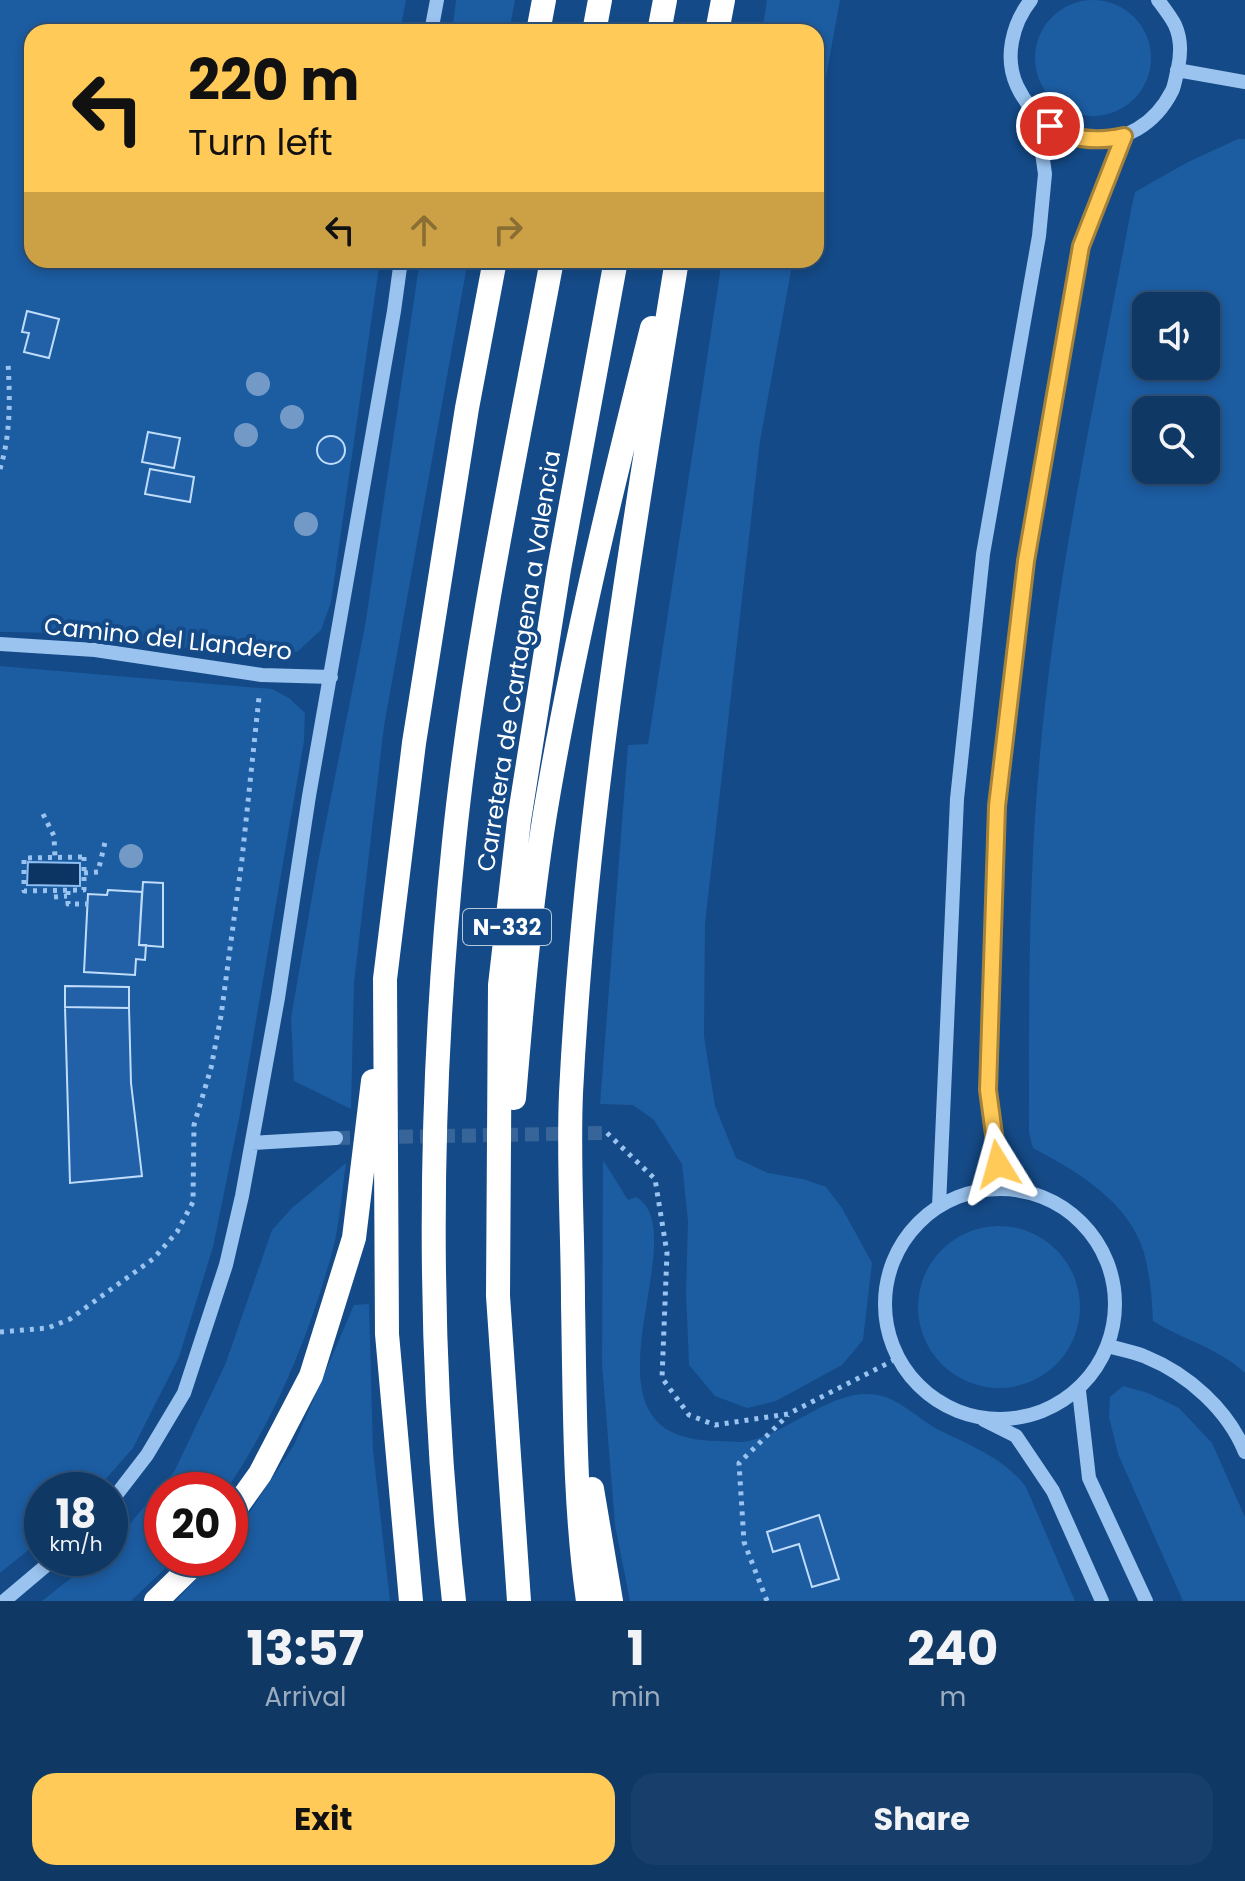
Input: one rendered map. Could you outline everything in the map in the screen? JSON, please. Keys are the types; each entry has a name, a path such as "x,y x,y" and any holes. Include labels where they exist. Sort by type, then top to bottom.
{"highway":[{"path":"540,24 544,0"},
{"path":"596,24 600,0"},
{"path":"660,24 665,0"},
{"path":"718,24 723,0"},
{"path":"248,1491 260,1474 311,1376 354,1238 414,743 467,408 493,268"},
{"name":"Carretera de Cartagena a Valencia","path":"454,1601 435,1374 434,1218 440,1026 454,842 481,646 551,268"},
{"name":"Carretera de Cartagena a Valencia","path":"519,1601 498,1296 500,985 517,835 562,554 615,268"},
{"name":"N-332","path":"498,1296 523,988 545,815 569,687 667,268"},
{"name":"N-332","path":"574,1376 571,1096 587,869 617,629 676,268"},
{"path":"385,979 387,1334 411,1601"},
{"path":"574,1376 582,1556 588,1601"},
{"path":"574,1376 611,1601"},
{"path":"156,1601 182,1576"}],"street":[{"path":"432,24 437,0"},
{"path":"1031,0 1015,25 1010,55 1013,76 1026,105 1037,117 1064,135 1077,139 1124,136 1150,120 1173,91 1181,54 1176,27 1158,0"},
{"path":"1177,70 1245,82"},
{"path":"939,1206 957,799 983,554 1039,236 1045,174 1037,117"},
{"path":"1001,1188 988,1090 997,806 1026,561 1081,246 1124,136"},
{"path":"128,1480 147,1455 184,1393 226,1265 278,998 309,796 400,268"},
{"name":"Camino del Llandero","path":"0,644 95,650 262,675 331,677"},
{"path":"252,1143 336,1138"},
{"path":"984,1420 1035,1416 1079,1391 1109,1346 1117,1302 1108,1258 1082,1221 1045,1197 1001,1188 969,1193 939,1206 912,1229 894,1260 885,1293 887,1326 898,1358 913,1381 934,1399 957,1413 984,1420 1016,1436 1053,1491 1102,1601"},
{"path":"1109,1346 1146,1357 1195,1385 1236,1431 1245,1452"},
{"path":"1079,1391 1089,1478 1146,1601"},
{"path":"4,1601 34,1576"}],"path":[{"path":"0,469 10,408 8,362"},
{"path":"0,1332 48,1328 70,1319 153,1259 177,1232 193,1202 194,1125 211,1068 221,1016 262,675"},
{"path":"43,814 54,836 55,858"},
{"path":"84,873 98,872 106,838"},
{"path":"54,897 67,894 84,890 84,857 24,858 24,891 67,894"},
{"path":"67,894 68,904 88,904"},
{"path":"607,1133 655,1179 667,1253 662,1378 689,1415 715,1425 788,1414"},
{"path":"767,1601 744,1542 739,1463 788,1414 898,1358"}],"shaded area":[{"path":"0,0 406,0 402,24 24,24 24,268 379,268 331,602 321,630 298,651 275,661 135,640 65,633 0,632"},
{"path":"456,0 515,0 510,24 453,24"},
{"path":"767,0 840,0 824,88 824,24 763,24"},
{"path":"1093,0 1115,4 1134,17 1147,36 1151,58 1147,80 1134,99 1115,112 1093,116 1071,112 1052,99 1039,80 1035,58 1039,36 1052,17 1071,4"},
{"path":"1238,139 1245,139 1245,1373 1224,1357 1153,1321 1144,1253 1126,1218 1099,1190 1033,1148 1029,1133 1033,857 1046,695 1066,554 1135,192 1188,162"},
{"path":"419,268 467,268 384,726 354,983 351,1109 294,1081 291,1018 318,862 365,626"},
{"path":"721,268 792,268 760,441 705,924 704,1036 715,1106 736,1158 768,1173 826,1187 842,1208 872,1263 863,1340 842,1365 776,1401 747,1408 715,1396 689,1365 686,1293 688,1221 682,1164 654,1120 633,1105 600,1104 628,745 648,744"},
{"path":"0,666 272,689 289,698 305,713 304,741 240,1114 213,1247 179,1357 133,1448 112,1472 24,1472 24,1554 0,1573"},
{"path":"28,862 80,863 80,886 27,885"},
{"path":"603,1160 628,1200 636,1197 650,1215 654,1242 641,1349 641,1383 650,1412 672,1432 683,1436 708,1441 742,1442 765,1436 845,1397 861,1394 887,1398 933,1427 987,1454 1018,1477 1026,1487 1075,1601 630,1601 615,1525 602,1364"},
{"path":"346,1163 333,1249 314,1312 290,1374 261,1434 238,1472 174,1472 225,1365 272,1230 292,1208"},
{"path":"999,1226 1030,1232 1056,1250 1074,1276 1080,1307 1074,1338 1056,1364 1030,1382 999,1388 968,1382 942,1364 924,1338 918,1307 924,1276 942,1250 968,1232"},
{"path":"369,1304 373,1450 390,1601 176,1601 199,1576 248,1576 248,1515 294,1445 354,1305"},
{"path":"1123,1386 1148,1393 1179,1408 1212,1443 1245,1517 1245,1601 1183,1601 1118,1454 1109,1417 1110,1397"},
{"path":"144,1507 144,1576 157,1576 131,1601 42,1601 73,1576 128,1576 128,1526"}],"building":[{"path":"27,311 59,319 49,358 24,352 29,333 22,332"},
{"path":"148,432 180,438 174,468 142,462"},
{"path":"331,436 341,440 345,450 341,460 331,464 321,460 317,450 321,440"},
{"path":"150,469 194,477 190,502 145,494"},
{"path":"143,882 163,883 163,947 139,945"},
{"path":"108,890 142,892 139,945 146,945 145,960 136,959 135,975 84,972 88,894 107,895"},
{"path":"65,986 129,987 129,1008 65,1007"},
{"path":"65,1007 129,1008 131,1083 142,1176 70,1183"},
{"path":"819,1515 839,1579 812,1587 799,1544 773,1552 767,1532"}],"tunnel":[{"path":"336,1138 607,1133"}],"route":[{"path":"998,1164 988,1090 997,806 1026,561 1081,246 1124,136 1077,139 1050,126"}]}
